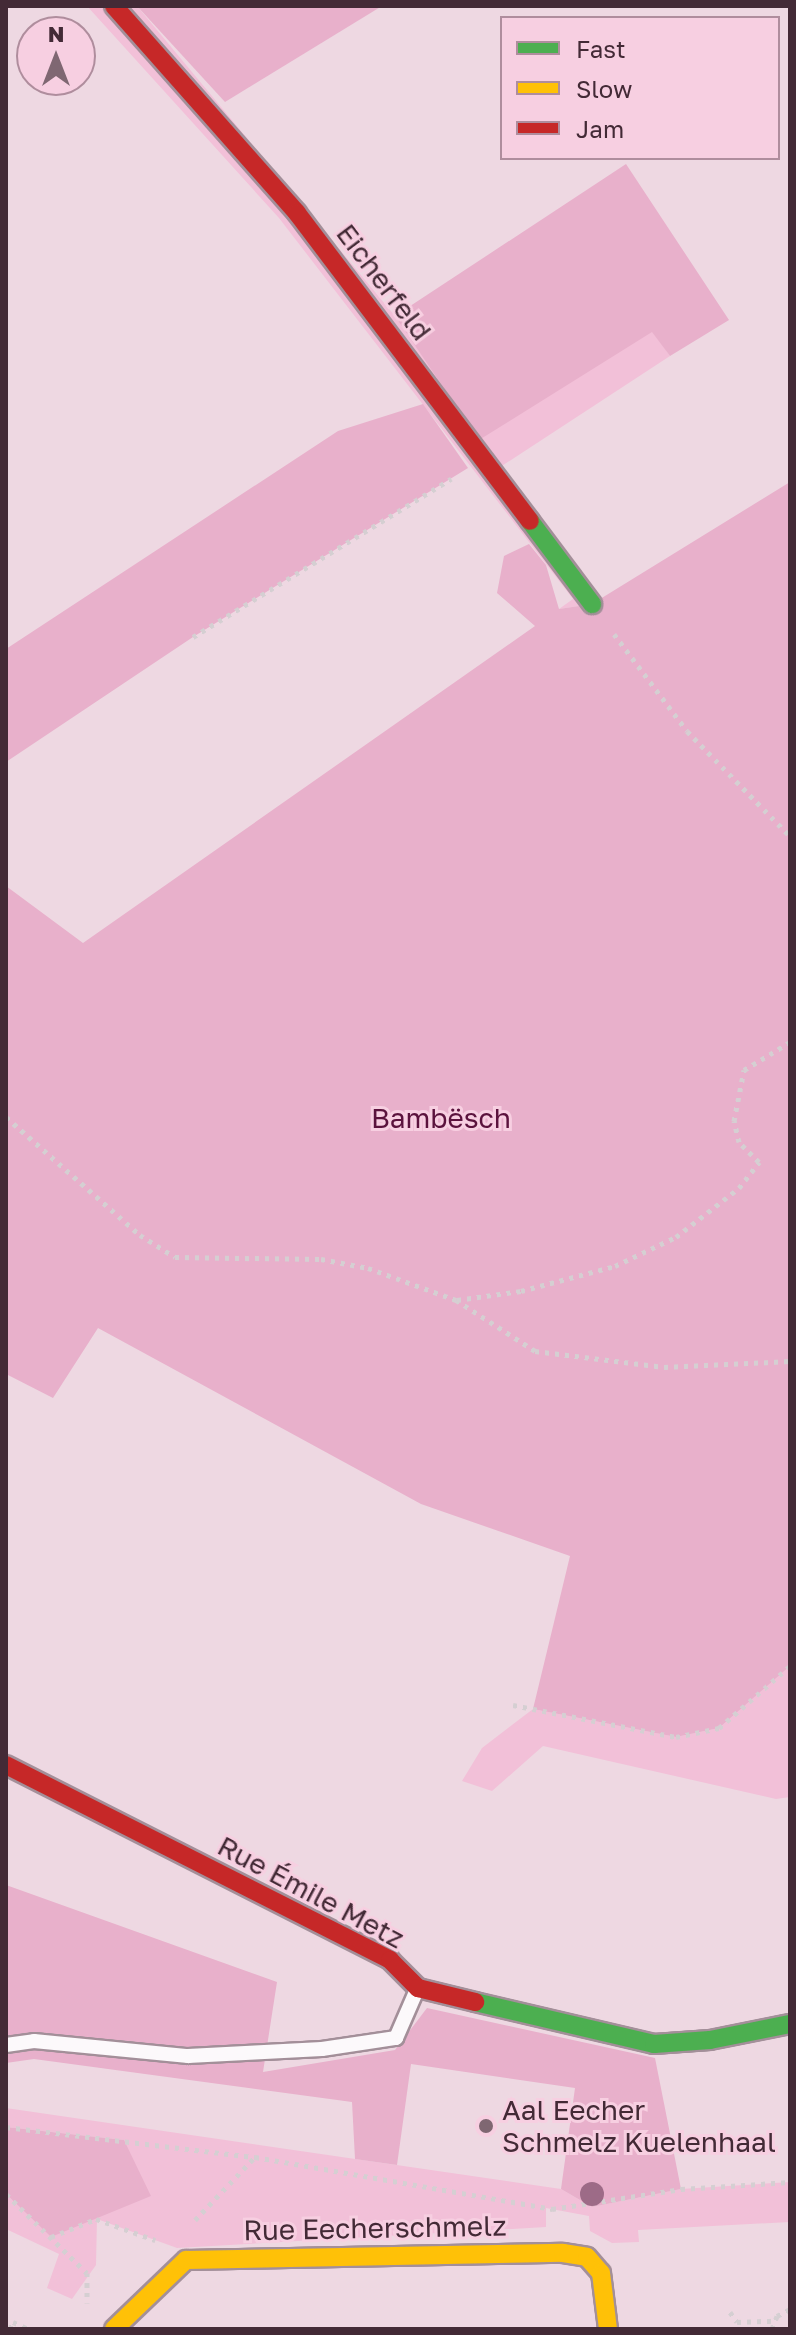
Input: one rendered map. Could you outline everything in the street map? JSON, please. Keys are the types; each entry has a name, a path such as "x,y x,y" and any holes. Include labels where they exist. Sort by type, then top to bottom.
{"street":[{"name":"Eicherfeld","path":"114,6 297,213 592,604"},
{"name":"Rue Émile Metz","path":"6,1765 390,1960 418,1988 654,2044 710,2040 790,2024"},
{"name":"Rue Eecherschmelz","path":"114,2329 186,2260 563,2253 587,2257 601,2273 608,2329"}],"lane":[{"path":"6,2045 34,2041 188,2056 337,2047 396,2038 418,1988"}],"path":[{"path":"193,637 480,459"},
{"path":"592,604 687,731 790,836"},
{"path":"456,1300 521,1291 615,1266 676,1237 739,1188 759,1162 739,1142 734,1121 744,1070 790,1042"},
{"path":"6,1117 140,1235 175,1257 321,1259 368,1268 456,1300 535,1351 664,1367 790,1361"},
{"path":"513,1705 676,1737 719,1728 790,1666"},
{"path":"6,2127 255,2157 552,2209 733,2183 790,2182"},
{"path":"193,2224 255,2157"},
{"path":"6,2194 87,2273 86,2317"},
{"path":"51,2237 96,2219 159,2241"},
{"path":"772,2329 775,2321 790,2309"},
{"path":"730,2312 737,2322 775,2321"},
{"path":"10,2329 13,2322 29,2329"}],"shaded area":[{"path":"87,6 137,6 395,316 653,331 670,356 491,473 592,604 559,609 573,599 279,218"},
{"path":"790,1666 790,1797 776,1799 543,1746 492,1791 462,1781 482,1748 533,1709 676,1737 719,1728"},
{"path":"6,2108 561,2189 592,2207 681,2189 790,2182 790,2222 638,2230 639,2242 612,2243 590,2231 589,2216 546,2208 546,2227 177,2248 97,2219 96,2265 72,2299 47,2288 59,2254 6,2229 6,2194 51,2237 124,2140 6,2127"}],"green space":[{"path":"137,6 382,6 225,102"},
{"path":"626,164 729,320 670,356 652,332 479,440 395,316"},
{"path":"423,404 468,468 193,637 6,762 6,649 338,431"},
{"name":"Bambësch","path":"790,482 790,1666 719,1728 676,1737 533,1709 570,1556 421,1504 98,1328 53,1398 6,1374 6,886 83,943 535,626 497,593 504,556 529,544 546,565 559,609 592,604"},
{"path":"6,1885 277,1982 263,2072 395,2050 427,2008 655,2058 681,2189 592,2207 561,2189 575,2088 411,2064 397,2165 355,2159 352,2102 34,2059 6,2063"},
{"path":"6,2127 124,2140 151,2196 51,2237 6,2194"}],"traffic: fast":[{"path":"530,521 592,604"},
{"path":"475,2002 654,2044 710,2040 790,2024"}],"traffic: slow":[{"path":"114,2329 186,2260 563,2253 587,2257 601,2273 608,2329"}],"traffic: jam":[{"path":"114,6 297,213 530,521"},
{"path":"6,1765 390,1960 418,1988 475,2002"}],"place":[{"name":"Aal Eecher Schmelz Kuelenhaal","path":"486,2126"}]}
